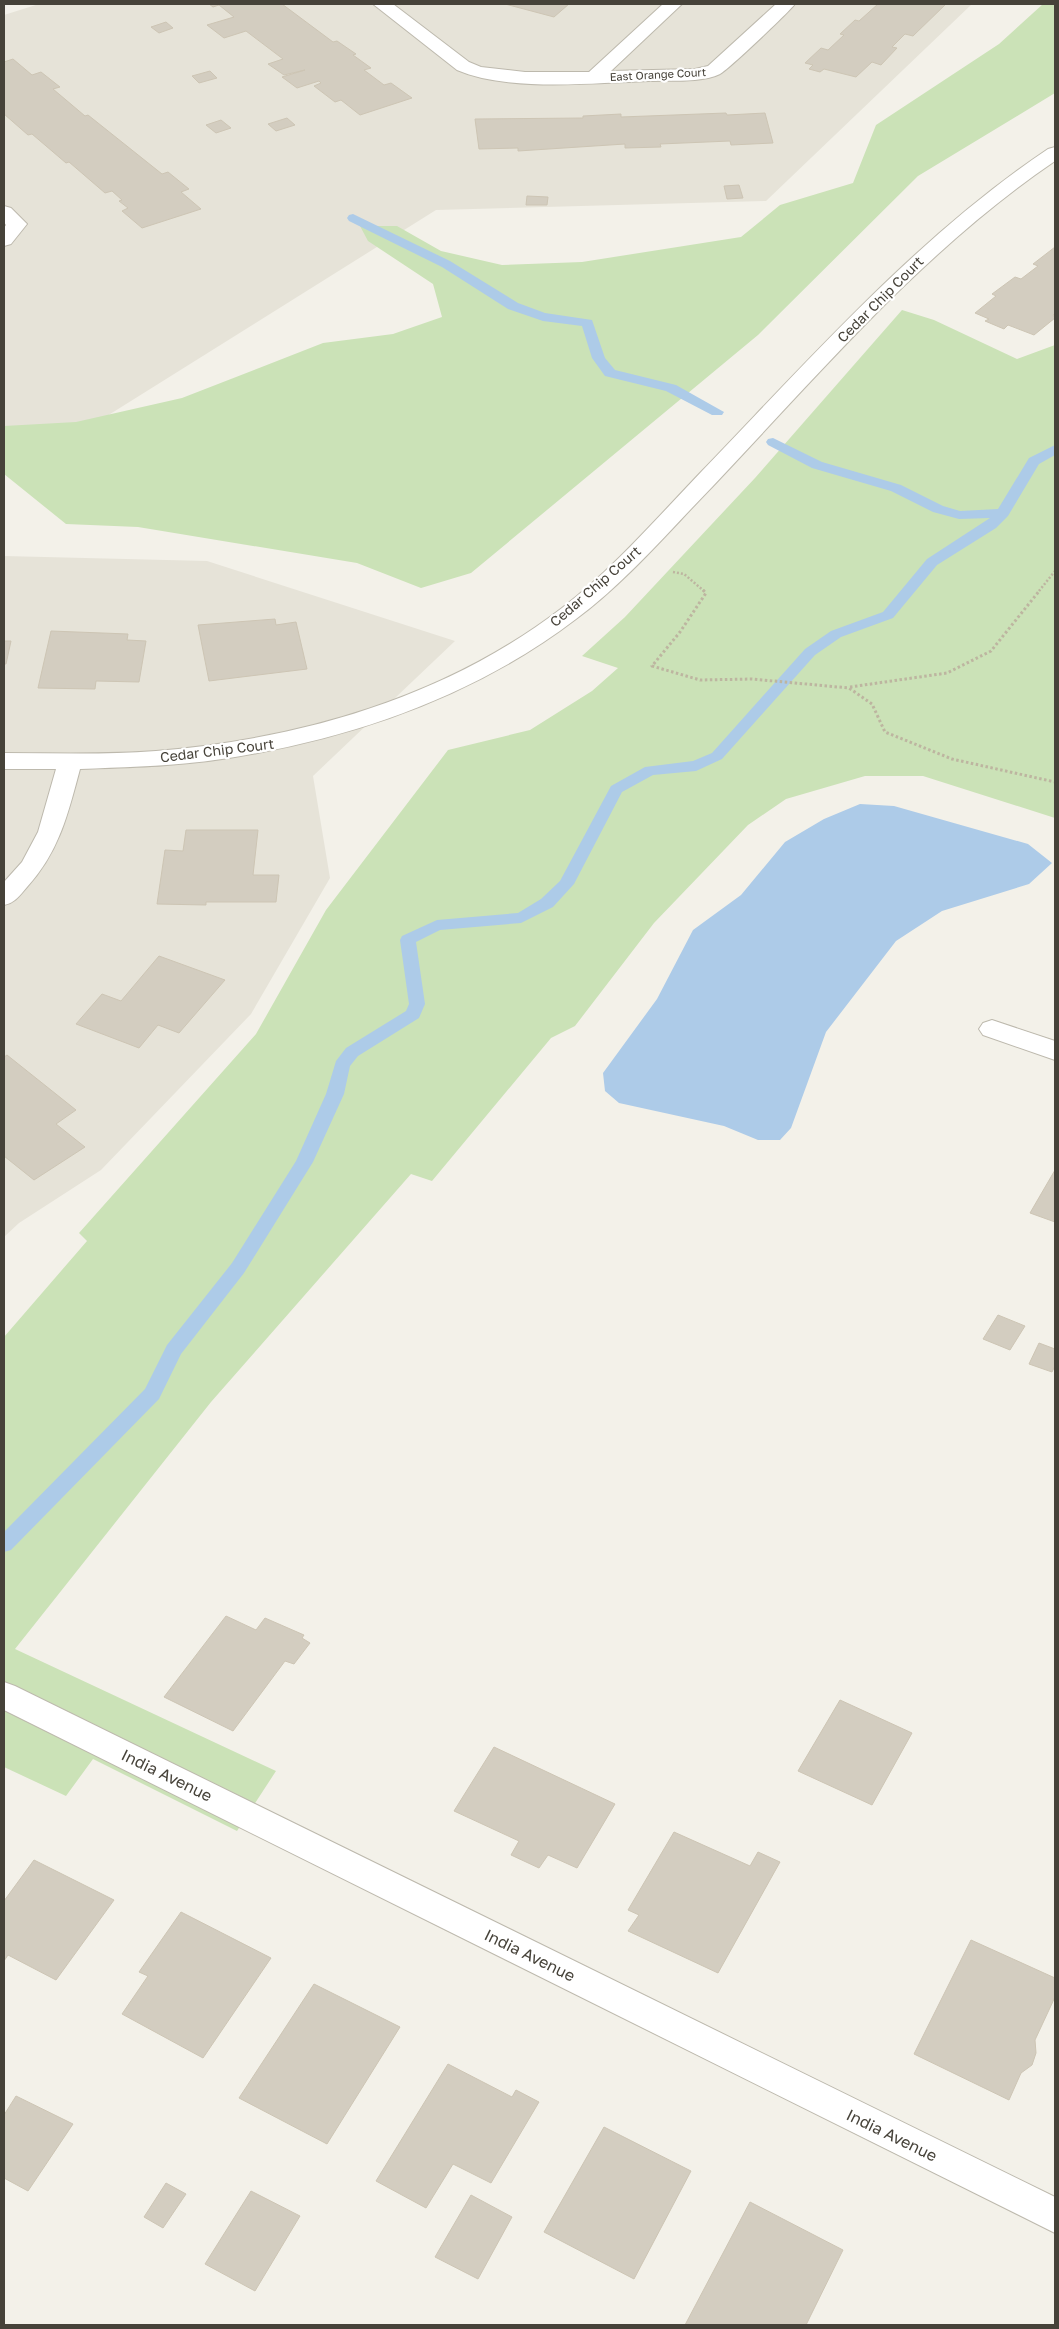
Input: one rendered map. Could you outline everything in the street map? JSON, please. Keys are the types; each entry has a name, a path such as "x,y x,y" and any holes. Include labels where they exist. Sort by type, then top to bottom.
{"street":[{"name":"East Orange Court","path":"382,4 463,66 477,72 525,77 695,74 714,70 786,4"},
{"name":"East Orange Court","path":"594,77 672,4"},
{"name":"Cedar Chip Court","path":"4,761 70,763 230,752 291,741 352,724 407,704 461,680 518,648 568,614 623,565 865,312 920,259 982,204 1055,153"},
{"path":"4,212 17,224 4,240"},
{"path":"4,897 32,866 50,832 70,763"},
{"path":"992,1029 1055,1051"},
{"name":"India Avenue","path":"4,1695 1055,2216"}],"path":[{"path":"623,565 684,574 706,593 680,632 652,666 700,680 752,679 849,688 948,673 991,650 1055,571"},
{"path":"849,688 872,704 885,732 952,759 1055,782"}],"shaded area":[{"path":"39,4 972,4 766,201 436,210 83,431 4,435 4,15"},
{"path":"4,556 207,561 455,641 313,776 330,878 251,1014 101,1170 19,1223 4,1237"}],"green space":[{"path":"1043,4 1055,4 1055,93 918,176 758,335 471,573 421,588 357,563 138,527 66,524 4,474 4,426 76,422 182,398 323,343 393,334 442,317 433,284 368,241 360,226 397,226 441,251 502,265 582,262 741,237 780,205 853,183 876,125 999,44"},
{"path":"902,310 934,320 1017,359 1055,345 1055,818 923,776 865,776 786,799 748,825 654,923 575,1026 551,1038 432,1181 411,1174 211,1402 15,1649 276,1771 237,1831 93,1759 66,1796 4,1767 4,1337 87,1241 79,1233 256,1034 326,910 448,750 530,730 592,691 618,668 582,656 625,617 755,478"}],"water":[{"path":"860,804 894,806 1028,844 1052,863 1029,884 942,911 896,941 826,1032 791,1128 780,1140 758,1140 724,1126 619,1103 605,1091 603,1073 657,999 693,930 741,895 785,842 824,819"}],"building":[{"path":"209,4 282,4 333,42 337,41 356,54 353,55 371,68 364,70 384,85 391,83 412,98 360,115 341,100 335,102 314,86 321,83 319,81 297,88 282,77 305,70 284,75 268,64 283,59 246,31 224,38 207,25 234,17 219,5 213,7"},
{"path":"505,4 569,4 554,17"},
{"path":"878,4 946,4 913,36 905,34 892,47 897,48 881,65 872,62 856,77 824,69 820,72 809,69 813,65 805,63 821,48 828,50 844,35 840,34 855,20 859,21"},
{"path":"166,22 173,28 159,33 151,27"},
{"path":"13,59 32,75 41,72 60,87 53,89 85,116 88,115 162,174 168,172 189,189 181,192 201,209 142,228 122,211 128,208 119,201 122,200 112,191 105,193 69,162 66,163 32,134 28,135 4,114 4,62"},
{"path":"210,71 217,78 199,83 192,76"},
{"path":"726,113 727,115 765,113 773,143 731,145 730,141 660,144 661,147 625,148 625,144 518,151 518,148 479,149 475,119 583,118 583,116 621,114 621,117"},
{"path":"287,118 295,125 276,131 268,124"},
{"path":"221,120 231,128 216,133 206,125"},
{"path":"739,185 743,198 727,199 724,186"},
{"path":"527,196 548,197 547,205 526,205"},
{"path":"1055,247 1055,313 1053,315 1055,318 1034,335 1008,325 1004,329 985,321 989,319 975,313 996,296 992,294 1015,277 1021,279 1038,266 1033,264"},
{"path":"275,619 276,625 296,622 307,669 209,681 198,625"},
{"path":"51,631 128,634 127,640 146,641 139,682 96,681 95,689 38,688"},
{"path":"4,641 11,641 6,664 4,664"},
{"path":"186,830 258,830 253,875 279,875 276,902 206,902 206,905 157,904 165,850 183,851"},
{"path":"159,956 225,980 179,1033 158,1025 139,1048 76,1024 102,994 121,1001"},
{"path":"7,1055 76,1110 56,1124 85,1147 34,1180 4,1156 4,1057"},
{"path":"1055,1170 1055,1222 1030,1213"},
{"path":"998,1315 1025,1326 1010,1350 983,1339"},
{"path":"1039,1343 1055,1349 1055,1366 1052,1372 1029,1364"},
{"path":"226,1616 256,1630 265,1618 304,1635 302,1638 310,1643 294,1664 285,1661 233,1731 164,1697"},
{"path":"840,1700 912,1733 872,1805 798,1771"},
{"path":"494,1747 615,1804 577,1868 548,1855 539,1868 511,1855 519,1841 454,1811"},
{"path":"674,1832 750,1866 758,1852 780,1862 718,1973 628,1931 639,1915 628,1910"},
{"path":"34,1860 114,1900 56,1980 8,1955 4,1961 4,1901"},
{"path":"181,1912 271,1958 203,2058 122,2014 148,1976 139,1972"},
{"path":"971,1940 1055,1978 1055,1997 1035,2040 1036,2053 1032,2065 1021,2073 1009,2100 914,2054"},
{"path":"314,1984 400,2027 327,2144 239,2098"},
{"path":"448,2064 512,2097 516,2090 539,2102 491,2183 453,2164 426,2208 376,2181"},
{"path":"16,2096 73,2124 28,2191 4,2178 4,2115"},
{"path":"604,2127 691,2171 634,2279 544,2232"},
{"path":"166,2183 186,2194 163,2228 144,2217"},
{"path":"251,2191 300,2216 255,2291 205,2264"},
{"path":"471,2195 512,2217 478,2279 435,2257"},
{"path":"750,2202 843,2250 806,2325 685,2325"}],"waterway":[{"path":"353,218 446,264 513,306 543,317 587,323 599,358 610,373 671,388 717,412"},
{"path":"773,442 817,465 896,488 938,509 959,515 1003,513"},
{"path":"1003,513 1034,461 1055,449"},
{"path":"4,1544 152,1394 174,1350 238,1268 304,1162 335,1094 342,1065 352,1052 413,1014 417,1004 408,940 437,925 521,918 547,903 566,884 616,789 650,770 696,766 717,756 810,652 836,634 888,615 932,562 991,525 1003,513"}]}
